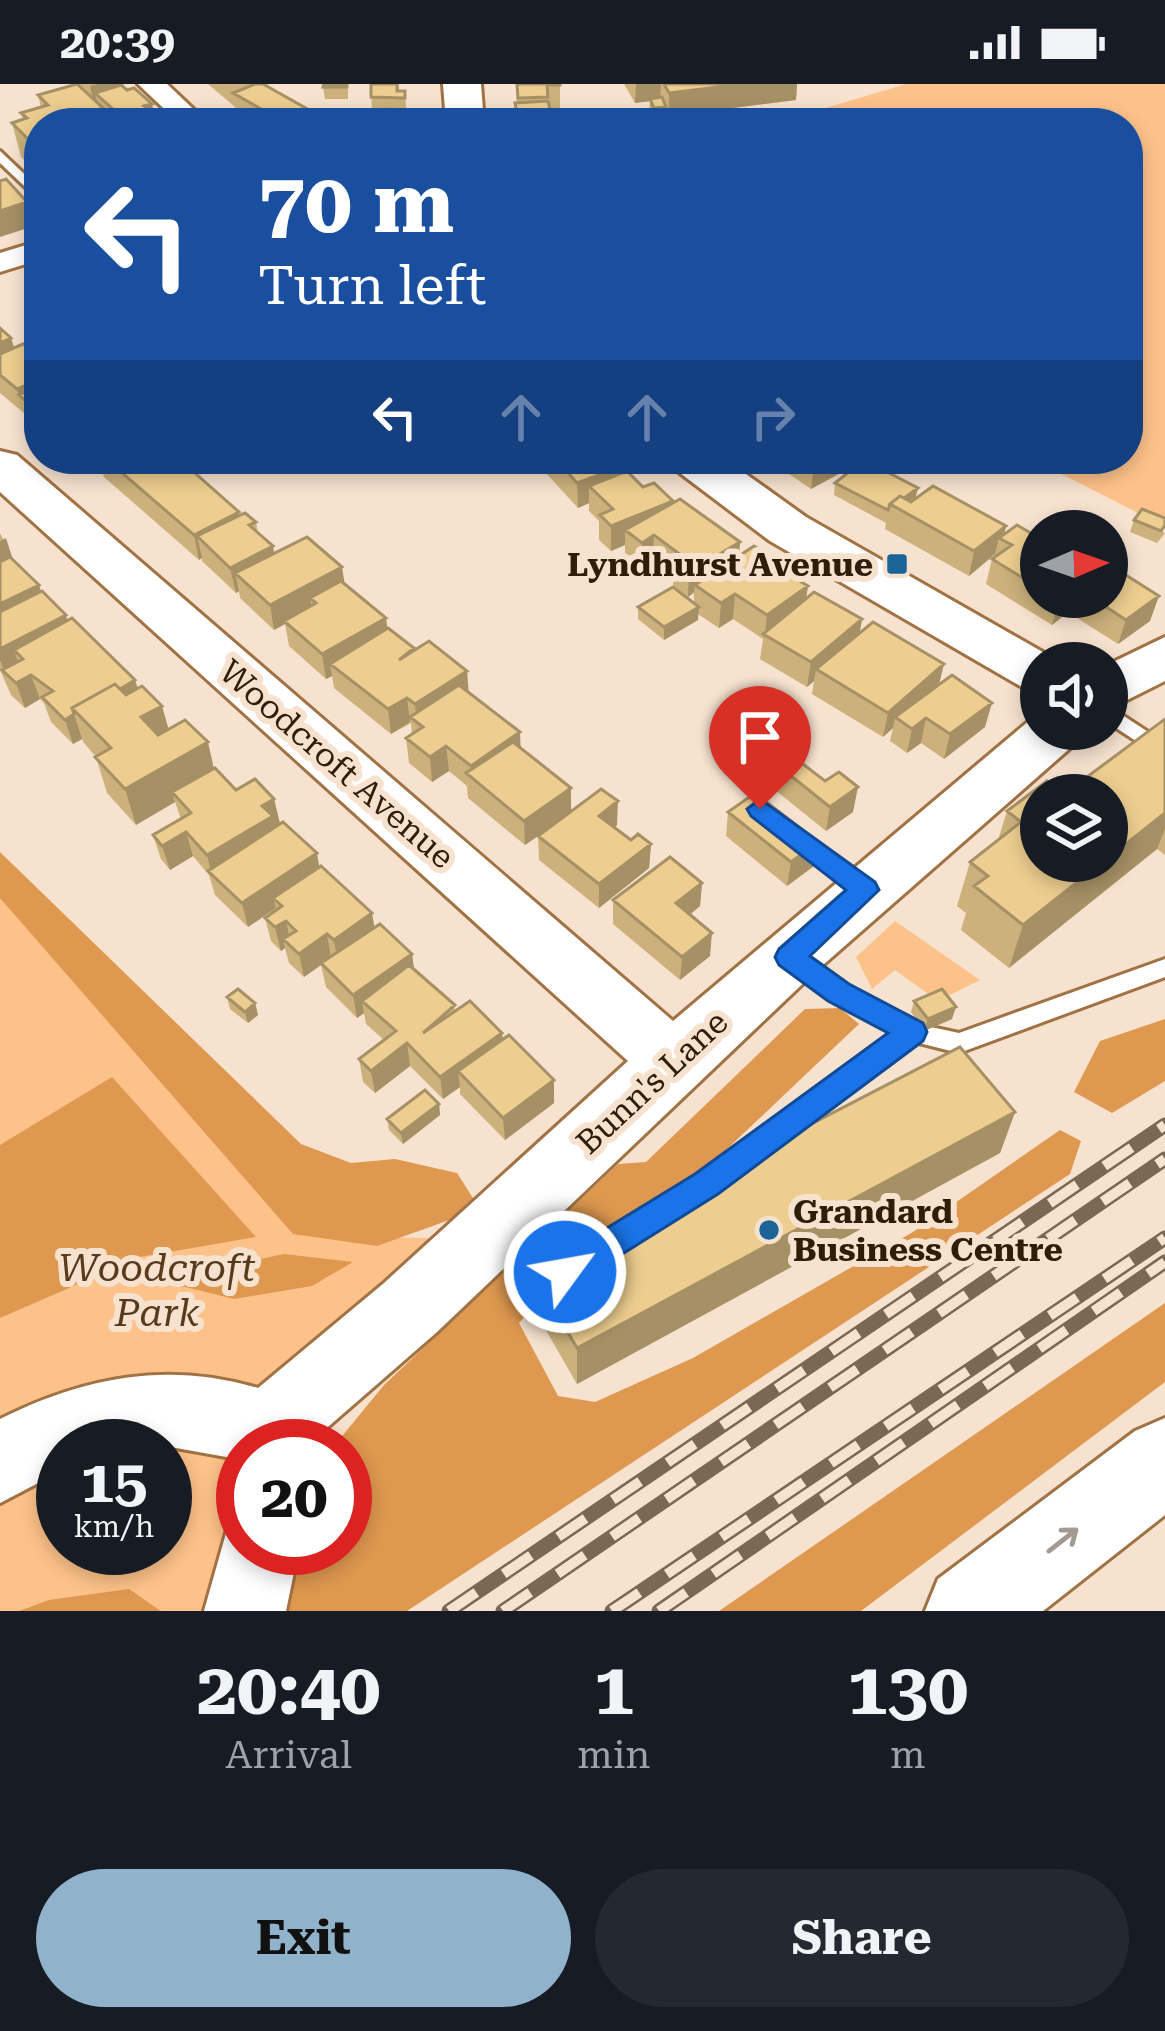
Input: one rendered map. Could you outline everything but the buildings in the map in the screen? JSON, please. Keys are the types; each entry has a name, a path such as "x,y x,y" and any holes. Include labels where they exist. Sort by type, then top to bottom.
{"highway":[{"path":"970,1611 1165,1461"}],"street":[{"path":"151,84 178,108"},
{"name":"Woodcroft Avenue","path":"0,466 673,1061"},
{"path":"713,474 788,529 1020,661"},
{"path":"1128,678 1165,656"},
{"name":"Bunn's Lane","path":"287,1419 673,1061 1032,750"},
{"path":"0,1464 16,1452 99,1418 202,1412 220,1419"},
{"path":"245,1611 253,1575"}],"lane":[{"path":"18,146 0,154 24,180"},
{"path":"1128,727 1165,753"},
{"path":"777,821 865,890"},
{"path":"790,957 838,992 912,1032 958,1043 1165,968"},
{"path":"686,1197 912,1032"}],"green space":[{"path":"906,84 1165,84 1165,517 1142,515 1061,474 1143,474 1143,108 826,108"},
{"name":"Woodcroft Park","path":"0,876 317,1236 484,1239 274,1419 216,1419 216,1575 246,1575 247,1611 0,1611"},
{"path":"895,921 980,980 938,1001 895,970 872,989 856,957"}],"shaded area":[{"path":"0,852 301,1144 351,1163 395,1159 457,1173 480,1209 377,1246 293,1234 0,898"},
{"path":"840,1008 859,1024 622,1245 542,1300 519,1323 558,1396 595,1402 693,1358 913,1232 1060,1130 1081,1141 1070,1174 407,1611 270,1611 280,1575 372,1575 372,1419 356,1419 384,1385 618,1164 646,1162 805,1009"},
{"path":"1165,1019 1165,1081 1112,1113 1074,1092 1100,1041"},
{"path":"112,1077 256,1237 140,1257 0,1318 0,1145"},
{"path":"284,1254 353,1262 312,1286 234,1299 157,1280"},
{"path":"1165,1303 1165,1382 861,1611 719,1611"},
{"path":"129,1589 161,1611 19,1611 49,1600"}],"railway":[{"path":"449,1611 1165,1125"},
{"path":"503,1611 1165,1159"},
{"path":"612,1611 1165,1238"},
{"path":"659,1611 1165,1262"}],"place":[{"name":"Lyndhurst Avenue","path":"897,564"},
{"name":"Grandard Business Centre","path":"769,1230"}],"route":[{"path":"565,1272 706,1184 912,1032 838,992 790,957 865,890 760,809"}]}
